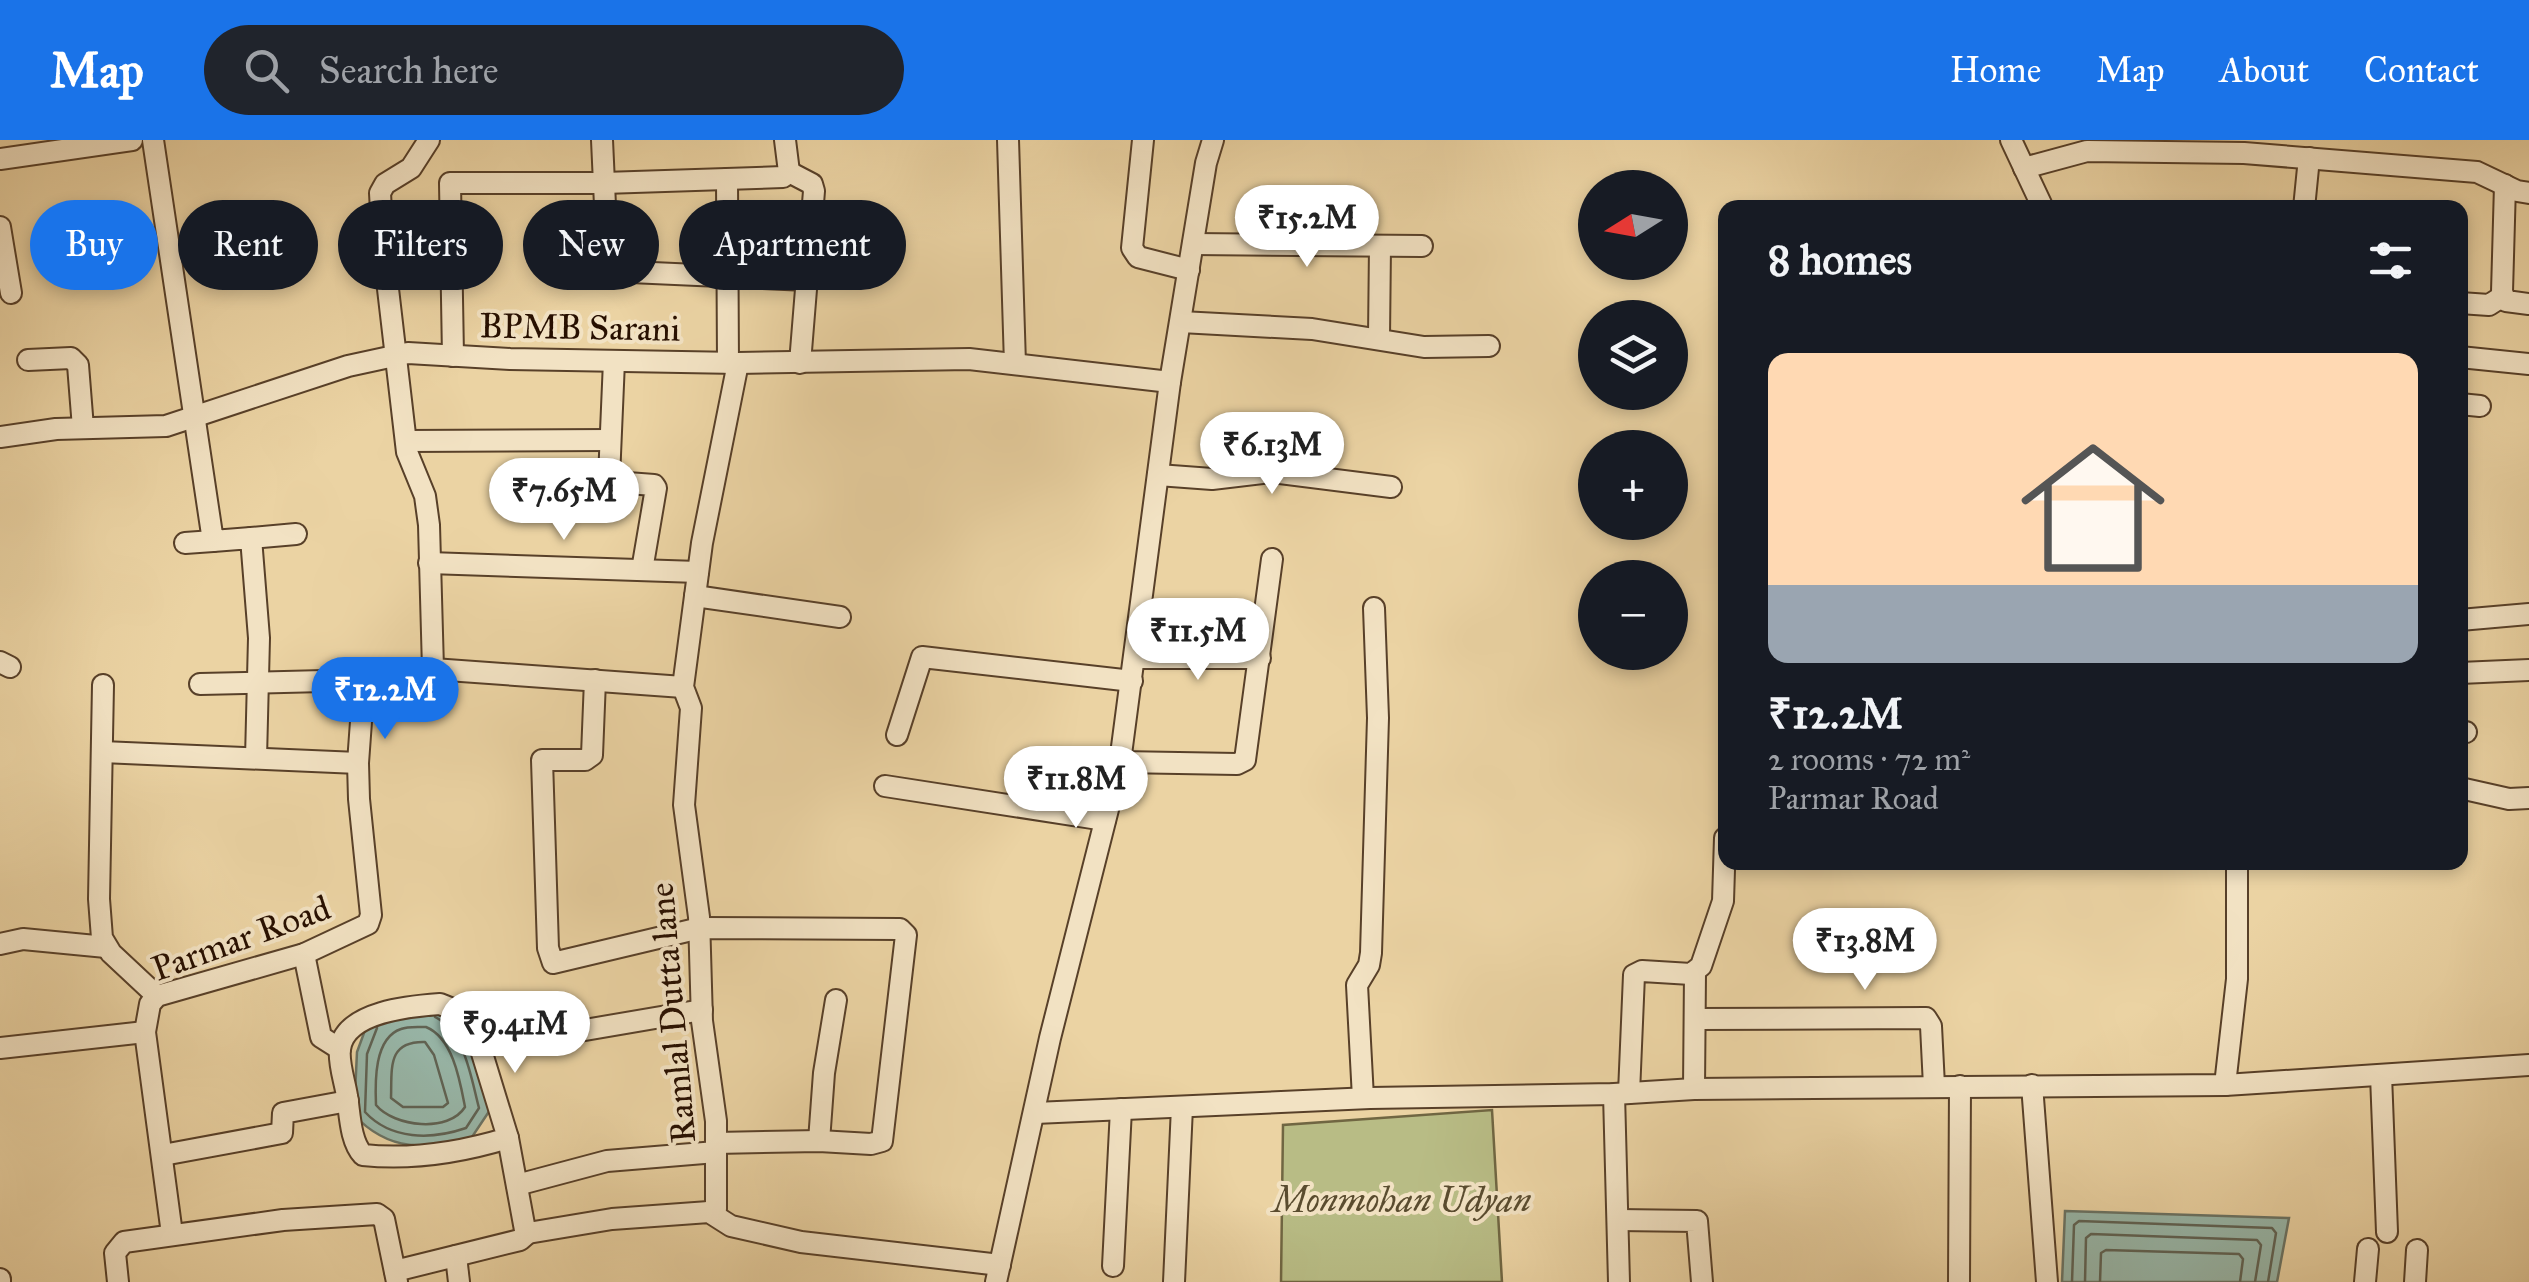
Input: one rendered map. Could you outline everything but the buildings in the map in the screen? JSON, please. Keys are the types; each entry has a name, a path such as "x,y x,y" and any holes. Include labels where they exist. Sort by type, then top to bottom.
{"street":[{"path":"0,160 48,146 132,140"},
{"path":"152,140 213,540"},
{"path":"429,140 411,168 385,184 380,192 406,442 425,496 432,669"},
{"path":"602,140 608,271 679,273"},
{"path":"785,140 789,172"},
{"path":"1008,140 1015,364"},
{"path":"1144,140 1132,248 1138,257 1189,270"},
{"path":"118,1282 114,1253 120,1245 283,1220 377,1214 384,1219 396,1277 520,1240 528,1233 612,1218 709,1212 731,1226 802,1242 998,1274 1050,1038 1120,762 1169,382 1213,140"},
{"path":"2012,140 2039,200"},
{"path":"2024,168 2100,145 2477,172 2529,193"},
{"path":"2305,200 2309,158"},
{"path":"453,356 450,183 783,178 789,172"},
{"path":"789,172 812,184 813,200"},
{"path":"727,179 727,200"},
{"path":"2505,185 2504,296 2506,301 2529,304"},
{"path":"0,227 11,293"},
{"path":"1193,244 1422,246"},
{"path":"1379,338 1380,246"},
{"path":"200,684 364,680 372,674 432,669 682,687 733,363 729,290"},
{"path":"800,363 806,290"},
{"path":"2468,304 2490,305 2504,296"},
{"path":"1181,322 1312,329 1424,347 1489,346"},
{"name":"BPMB Sarani","path":"0,437 82,428 166,426 348,366 408,353 733,363 968,359 1169,382"},
{"path":"28,360 71,358 78,365 82,428"},
{"path":"2468,359 2529,364"},
{"path":"614,361 611,481 656,488 642,570"},
{"path":"406,442 610,440"},
{"path":"1158,476 1212,479 1272,472 1391,487"},
{"path":"185,544 296,534"},
{"path":"251,538 259,638 256,758"},
{"path":"1120,762 1243,762 1247,758 1272,559"},
{"path":"429,563 698,572"},
{"path":"695,596 840,616"},
{"path":"1363,1098 1356,985 1369,965 1371,953 1378,718 1374,608"},
{"path":"2468,619 2529,614"},
{"path":"896,735 922,657 1132,682"},
{"path":"1135,658 1260,658"},
{"path":"2468,673 2529,670"},
{"name":"Parmar Road","path":"172,1234 145,1032 150,1004 157,996 304,954 364,927 370,920 358,763 364,680"},
{"path":"517,1184 607,1161 716,1148 882,1141 904,931 862,927 700,928 559,963 551,961 542,760 586,760 592,755 595,680"},
{"path":"103,684 99,899 102,938 106,947 157,996"},
{"name":"Ramlal Dutta lane","path":"682,687 691,708 684,804 700,928 702,1010 716,1148 716,1209 709,1212"},
{"path":"102,752 358,763"},
{"path":"885,786 1105,820"},
{"path":"2468,790 2509,799 2529,798"},
{"path":"1694,1089 1696,972 1702,966 1722,901 1723,870"},
{"path":"2225,1085 2236,979 2237,870"},
{"path":"0,944 23,939 106,947"},
{"path":"304,954 321,1036 340,1048"},
{"path":"1620,1282 1621,1094 1634,975 1642,971 1696,972"},
{"path":"820,1141 824,1073 836,1000"},
{"path":"508,1138 414,1155 366,1156 358,1150 348,1101 340,1048 347,1035 373,1015 395,1007 440,1004 465,1014 474,1027 508,1138 528,1233"},
{"path":"550,1036 702,1010"},
{"path":"1695,1018 1926,1018 1931,1026 1934,1086"},
{"path":"0,1048 145,1032"},
{"path":"1035,1112 1694,1089 2225,1085 2529,1065"},
{"path":"2381,1076 2387,1232"},
{"path":"2032,1085 2047,1282"},
{"path":"1958,1282 1960,1086"},
{"path":"163,1155 282,1134 282,1113 348,1101"},
{"path":"1174,1282 1182,1107"},
{"path":"1113,1266 1121,1109"},
{"path":"1618,1220 1697,1221 1702,1282"},
{"path":"2364,1282 2368,1249"},
{"path":"2415,1282 2417,1250"},
{"path":"456,1256 460,1282"}],"green space":[{"name":"Monmohan Udyan","path":"1492,1110 1502,1282 1281,1282 1283,1125"}],"water":[{"path":"395,1006 450,1013 468,1037 490,1110 472,1137 409,1145 381,1136 354,1115 357,1052 368,1022"},
{"path":"2065,1211 2289,1218 2277,1282 2062,1282"}]}
